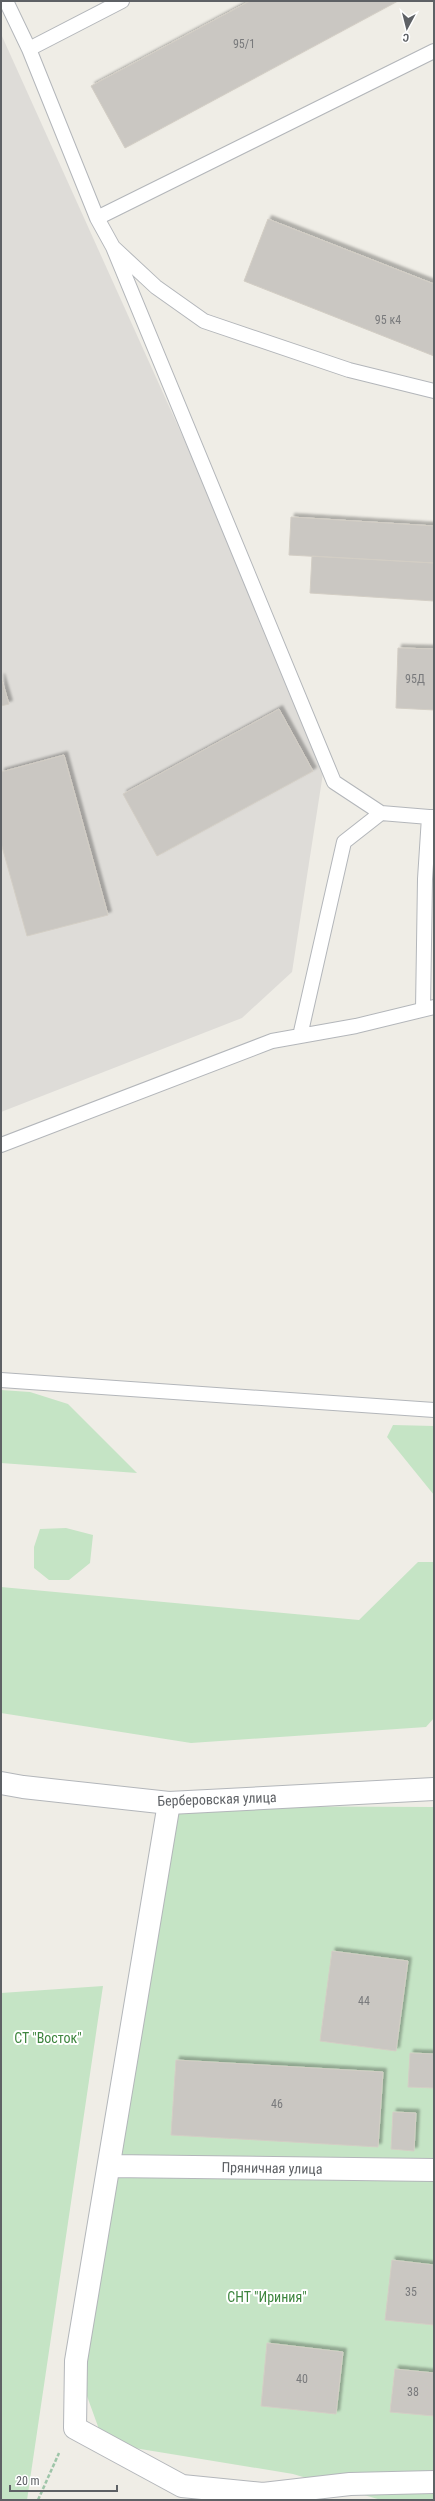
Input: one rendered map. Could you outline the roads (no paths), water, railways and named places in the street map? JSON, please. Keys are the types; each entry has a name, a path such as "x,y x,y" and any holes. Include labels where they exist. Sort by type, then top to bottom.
{"street":[{"name":"Берберовская улица","path":"1,1783 169,1803 434,1789"},
{"path":"169,1803 110,2166 76,2361 75,2428 182,2486 263,2494 356,2492 434,2482"},
{"name":"Пряничная улица","path":"110,2166 434,2170"}],"lane":[{"path":"1,1145 272,1041 356,1026 429,1008 425,879 431,817 381,813 334,782 113,247 97,218 29,49 6,1"},
{"path":"29,49 122,1"},
{"path":"97,218 434,51"},
{"path":"113,247 156,287 204,320 349,370 434,391"},
{"path":"300,1036 344,842 381,813"},
{"path":"1,1380 434,1410"}],"park label":[{"name":"СТ \"Восток\"","path":"48,2038"},
{"name":"СНТ \"Ириния\"","path":"267,2297"}]}
